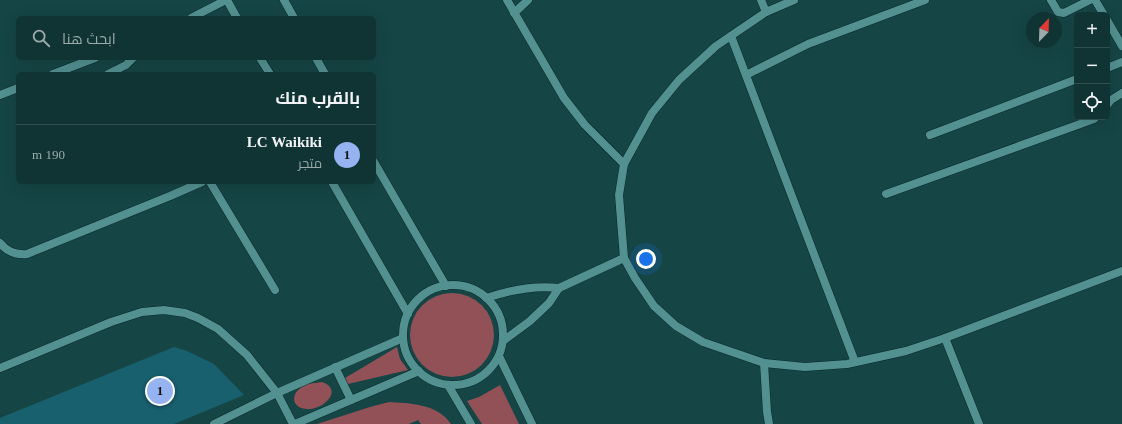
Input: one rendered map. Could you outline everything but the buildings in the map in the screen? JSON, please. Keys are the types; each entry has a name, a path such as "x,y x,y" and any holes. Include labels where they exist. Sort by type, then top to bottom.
{"street":[{"path":"195,16 227,0 236,16"},
{"path":"284,0 293,16"},
{"path":"507,0 564,98 585,125 624,164"},
{"path":"514,13 528,0"},
{"path":"761,0 766,12"},
{"path":"794,0 766,12 716,46 675,86 652,113 624,164 619,195 624,258 635,278 654,306 676,326 703,342 764,364 805,367 847,364 906,351 945,338 1122,271"},
{"path":"746,75 808,44 925,0"},
{"path":"1051,0 1058,12 1064,13 1090,0"},
{"path":"1095,0 1102,12"},
{"path":"1110,25 1122,46"},
{"path":"731,36 855,362"},
{"path":"58,72 90,60"},
{"path":"112,72 126,65 131,60"},
{"path":"261,60 269,72"},
{"path":"317,60 324,72"},
{"path":"1110,67 1122,62"},
{"path":"930,135 1074,80"},
{"path":"0,95 16,90"},
{"path":"1110,101 1122,93"},
{"path":"886,194 1089,120"},
{"path":"376,165 446,286"},
{"path":"0,242 4,247 13,253 27,254 197,184"},
{"path":"211,184 275,290"},
{"path":"333,184 408,314"},
{"path":"503,341 549,303 559,288 624,258"},
{"path":"446,286 468,287 486,298 497,310 502,325 503,341 499,356 486,373 468,383 448,385 432,380 419,371 408,356 403,338 404,326 408,314 417,300 430,291 446,286"},
{"path":"486,298 523,289 547,286 559,288"},
{"path":"0,368 111,322 142,312 164,310 185,313 218,329 247,355 277,392 294,424 419,371"},
{"path":"214,424 277,392 403,338"},
{"path":"945,338 979,424"},
{"path":"499,356 532,424"},
{"path":"764,364 769,424"},
{"path":"334,367 351,400"},
{"path":"448,385 471,424"}],"shaded area":[{"path":"452,293 468,296 482,305 491,319 494,335 491,351 482,365 468,374 452,377 436,374 422,365 413,351 410,335 413,319 422,305 436,296"},
{"path":"397,347 400,359 408,370 348,384 345,378"},
{"path":"322,382 329,386 331,390 329,399 318,407 312,409 301,408 297,405 294,399 295,395 300,389 308,384"},
{"path":"500,385 519,424 482,424 467,401 479,397"},
{"path":"389,402 423,406 439,412 451,424 421,424 418,420 409,424 317,424 370,407"}],"place":[{"name":"LC Waikiki","path":"160,391"}]}
